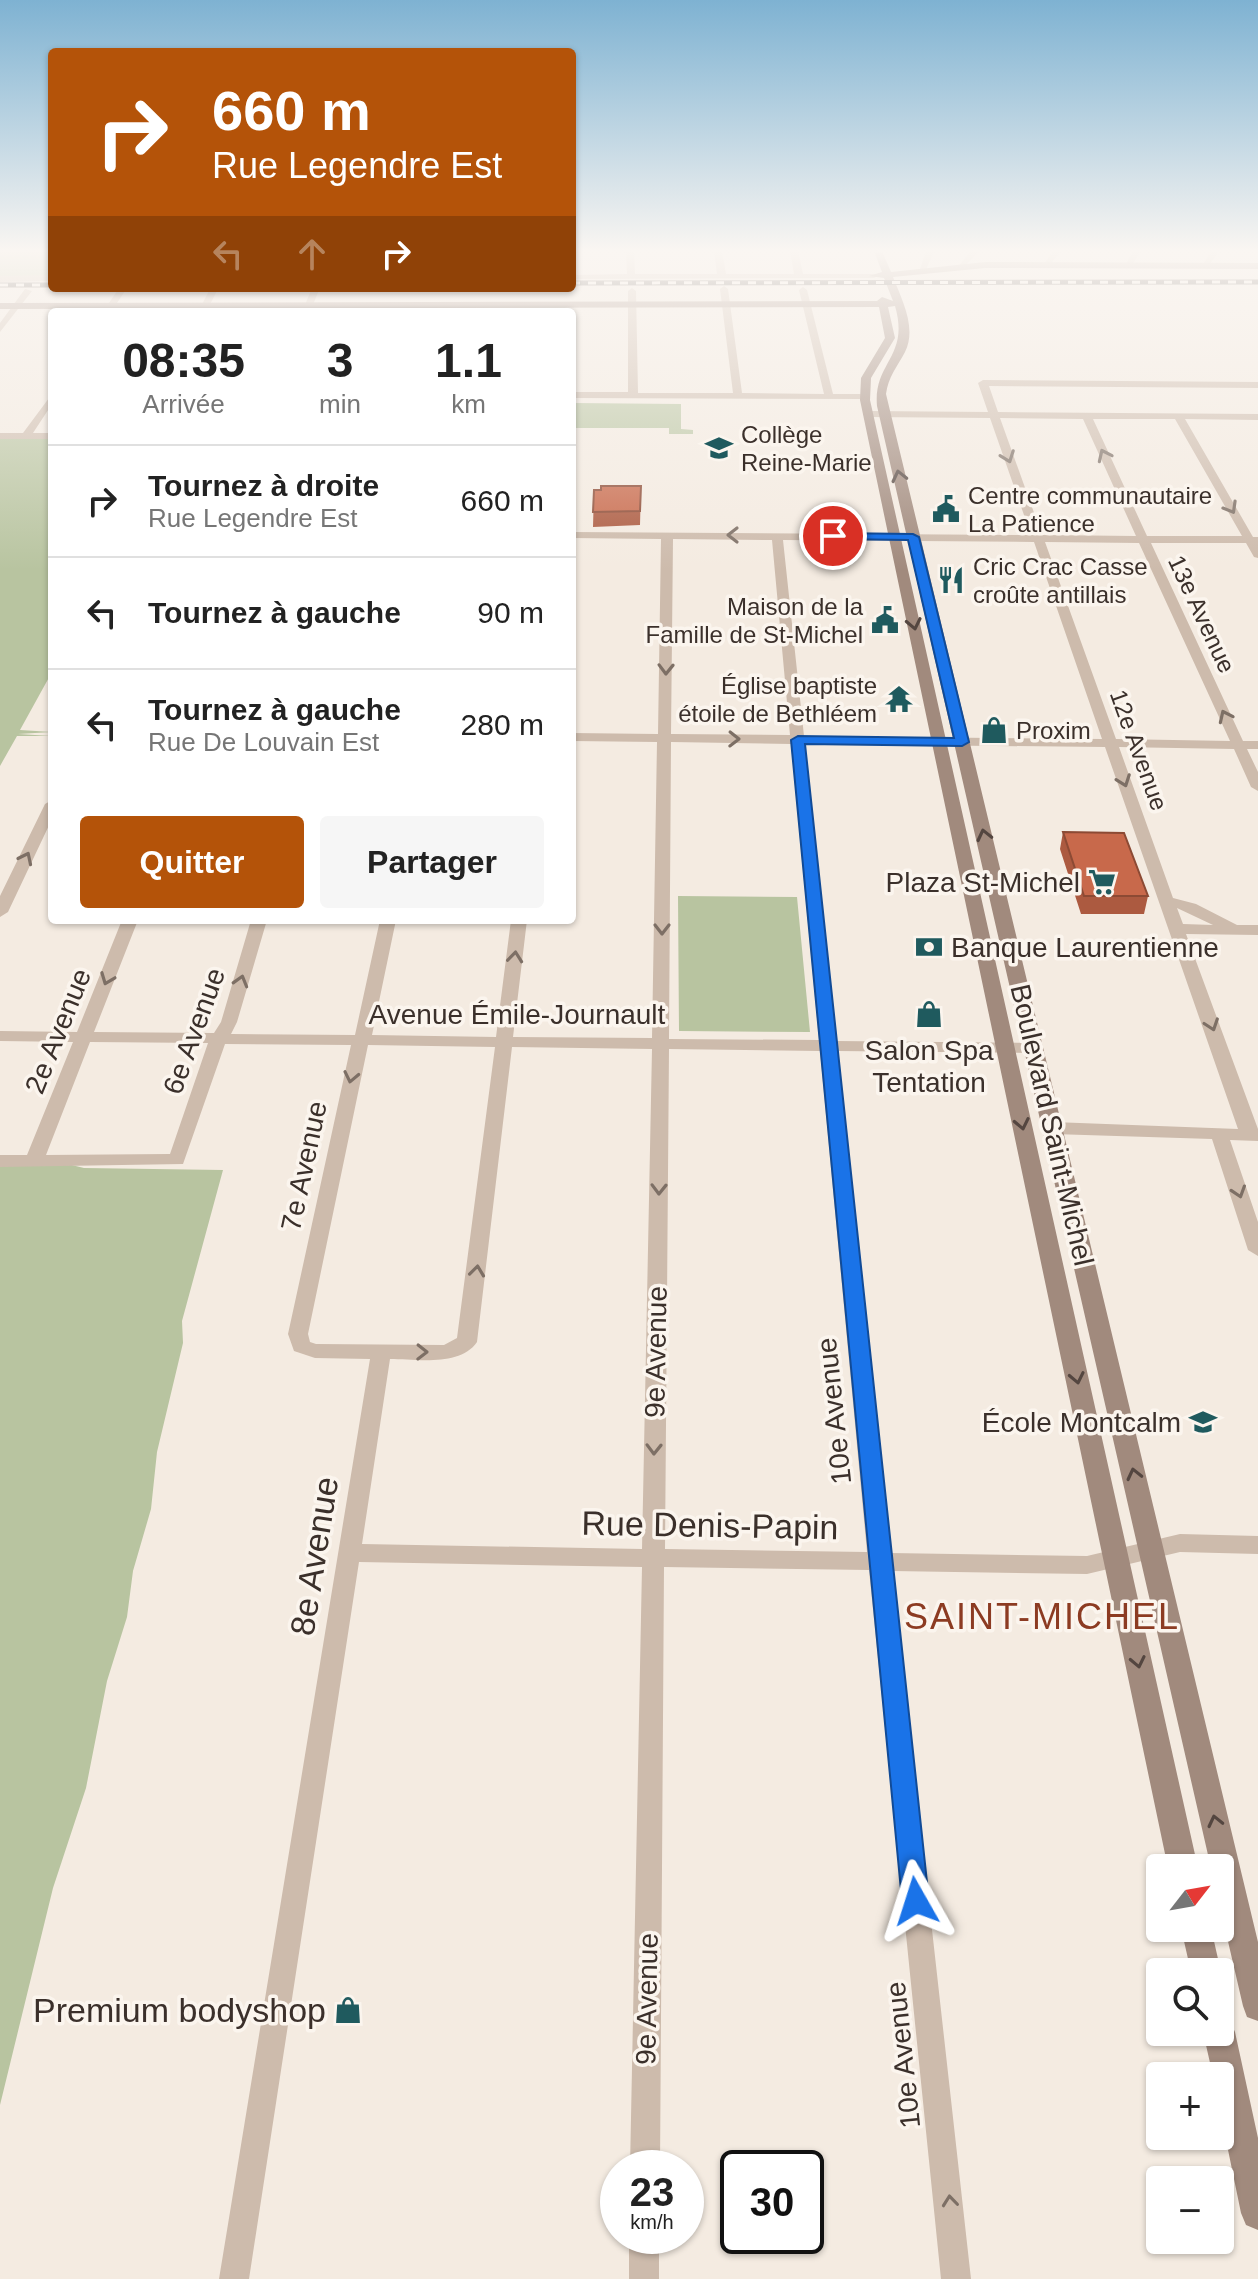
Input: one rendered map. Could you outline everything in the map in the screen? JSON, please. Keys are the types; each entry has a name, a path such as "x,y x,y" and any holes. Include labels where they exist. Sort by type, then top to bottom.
{"main road":[{"path":"864,397 869,372 878,357"},
{"name":"Boulevard Saint-Michel","path":"894,357 881,381 884,414 1258,2006"},
{"name":"Boulevard Saint-Michel","path":"864,397 1180,1854"},
{"path":"1222,2046 1258,2213"}],"street":[{"path":"633,357 633,395"},
{"path":"733,357 738,396"},
{"path":"820,357 829,396"},
{"name":"12e Avenue","path":"1254,1134 983,383 1258,385"},
{"path":"576,395 864,397"},
{"path":"26,436 48,403"},
{"path":"868,414 1258,417"},
{"name":"13e Avenue","path":"1086,415 1258,787"},
{"path":"1178,416 1254,540 1258,555"},
{"path":"0,436 48,436"},
{"path":"576,535 1254,540"},
{"name":"9e Avenue","path":"645,2150 667,535"},
{"name":"10e Avenue","path":"777,536 956,2279"},
{"path":"576,737 1258,745"},
{"path":"0,912 48,812"},
{"path":"1168,901 1191,907 1235,930"},
{"name":"2e Avenue","path":"34,1161 128,924"},
{"name":"6e Avenue","path":"34,1161 177,1160 211,1053 229,1022 258,924"},
{"name":"7e Avenue","path":"381,1351 315,1351 301,1346 298,1334 387,924"},
{"path":"381,1351 447,1352 467,1342 519,924"},
{"path":"1179,929 1258,930"},
{"name":"Avenue Émile-Journault","path":"0,1036 1033,1048"},
{"path":"1053,1128 1254,1134"},
{"path":"1219,1134 1258,1250"},
{"path":"0,1161 34,1161"},
{"name":"8e Avenue","path":"234,2279 381,1351"},
{"name":"Rue Denis-Papin","path":"350,1553 1087,1565 1180,1543 1258,1545"},
{"path":"644,2254 644,2279"}],"green space":[{"path":"576,403 681,404 681,429 693,430 693,434 669,434 669,428 576,428"},
{"path":"0,439 48,439 48,679 20,730 48,732 18,734 48,736 17,736 0,766"},
{"path":"678,896 797,897 810,1032 679,1031"},
{"path":"0,1161 55,1161 84,1168 223,1170 182,1321 183,1343 157,1452 151,1509 133,1571 127,1617 107,1681 86,1788 53,1888 0,2105"}],"building":[{"path":"601,486 641,486 640,511 593,512 594,490 601,490"},
{"name":"Plaza St-Michel","path":"1063,832 1124,833 1148,896 1084,896"}],"place":[{"name":"Collège Reine-Marie","path":"719,448"},
{"name":"Centre communautaire La Patience","path":"946,509"},
{"name":"Cric Crac Casse croûte antillais","path":"951,580"},
{"name":"Maison de la Famille de St-Michel","path":"885,620"},
{"name":"Église baptiste étoile de Bethléem","path":"899,699"},
{"name":"Proxim","path":"994,730"},
{"name":"Plaza St-Michel","path":"1102,882"},
{"name":"Banque Laurentienne","path":"929,947"},
{"name":"Salon Spa Tentation","path":"929,1014"},
{"name":"École Montcalm","path":"1203,1422"},
{"name":"Premium bodyshop","path":"348,2010"}],"district":[{"name":"SAINT-MICHEL","path":"1042,1616"}],"route":[{"path":"833,536 913,537 962,742 798,740 916,1901"}]}
